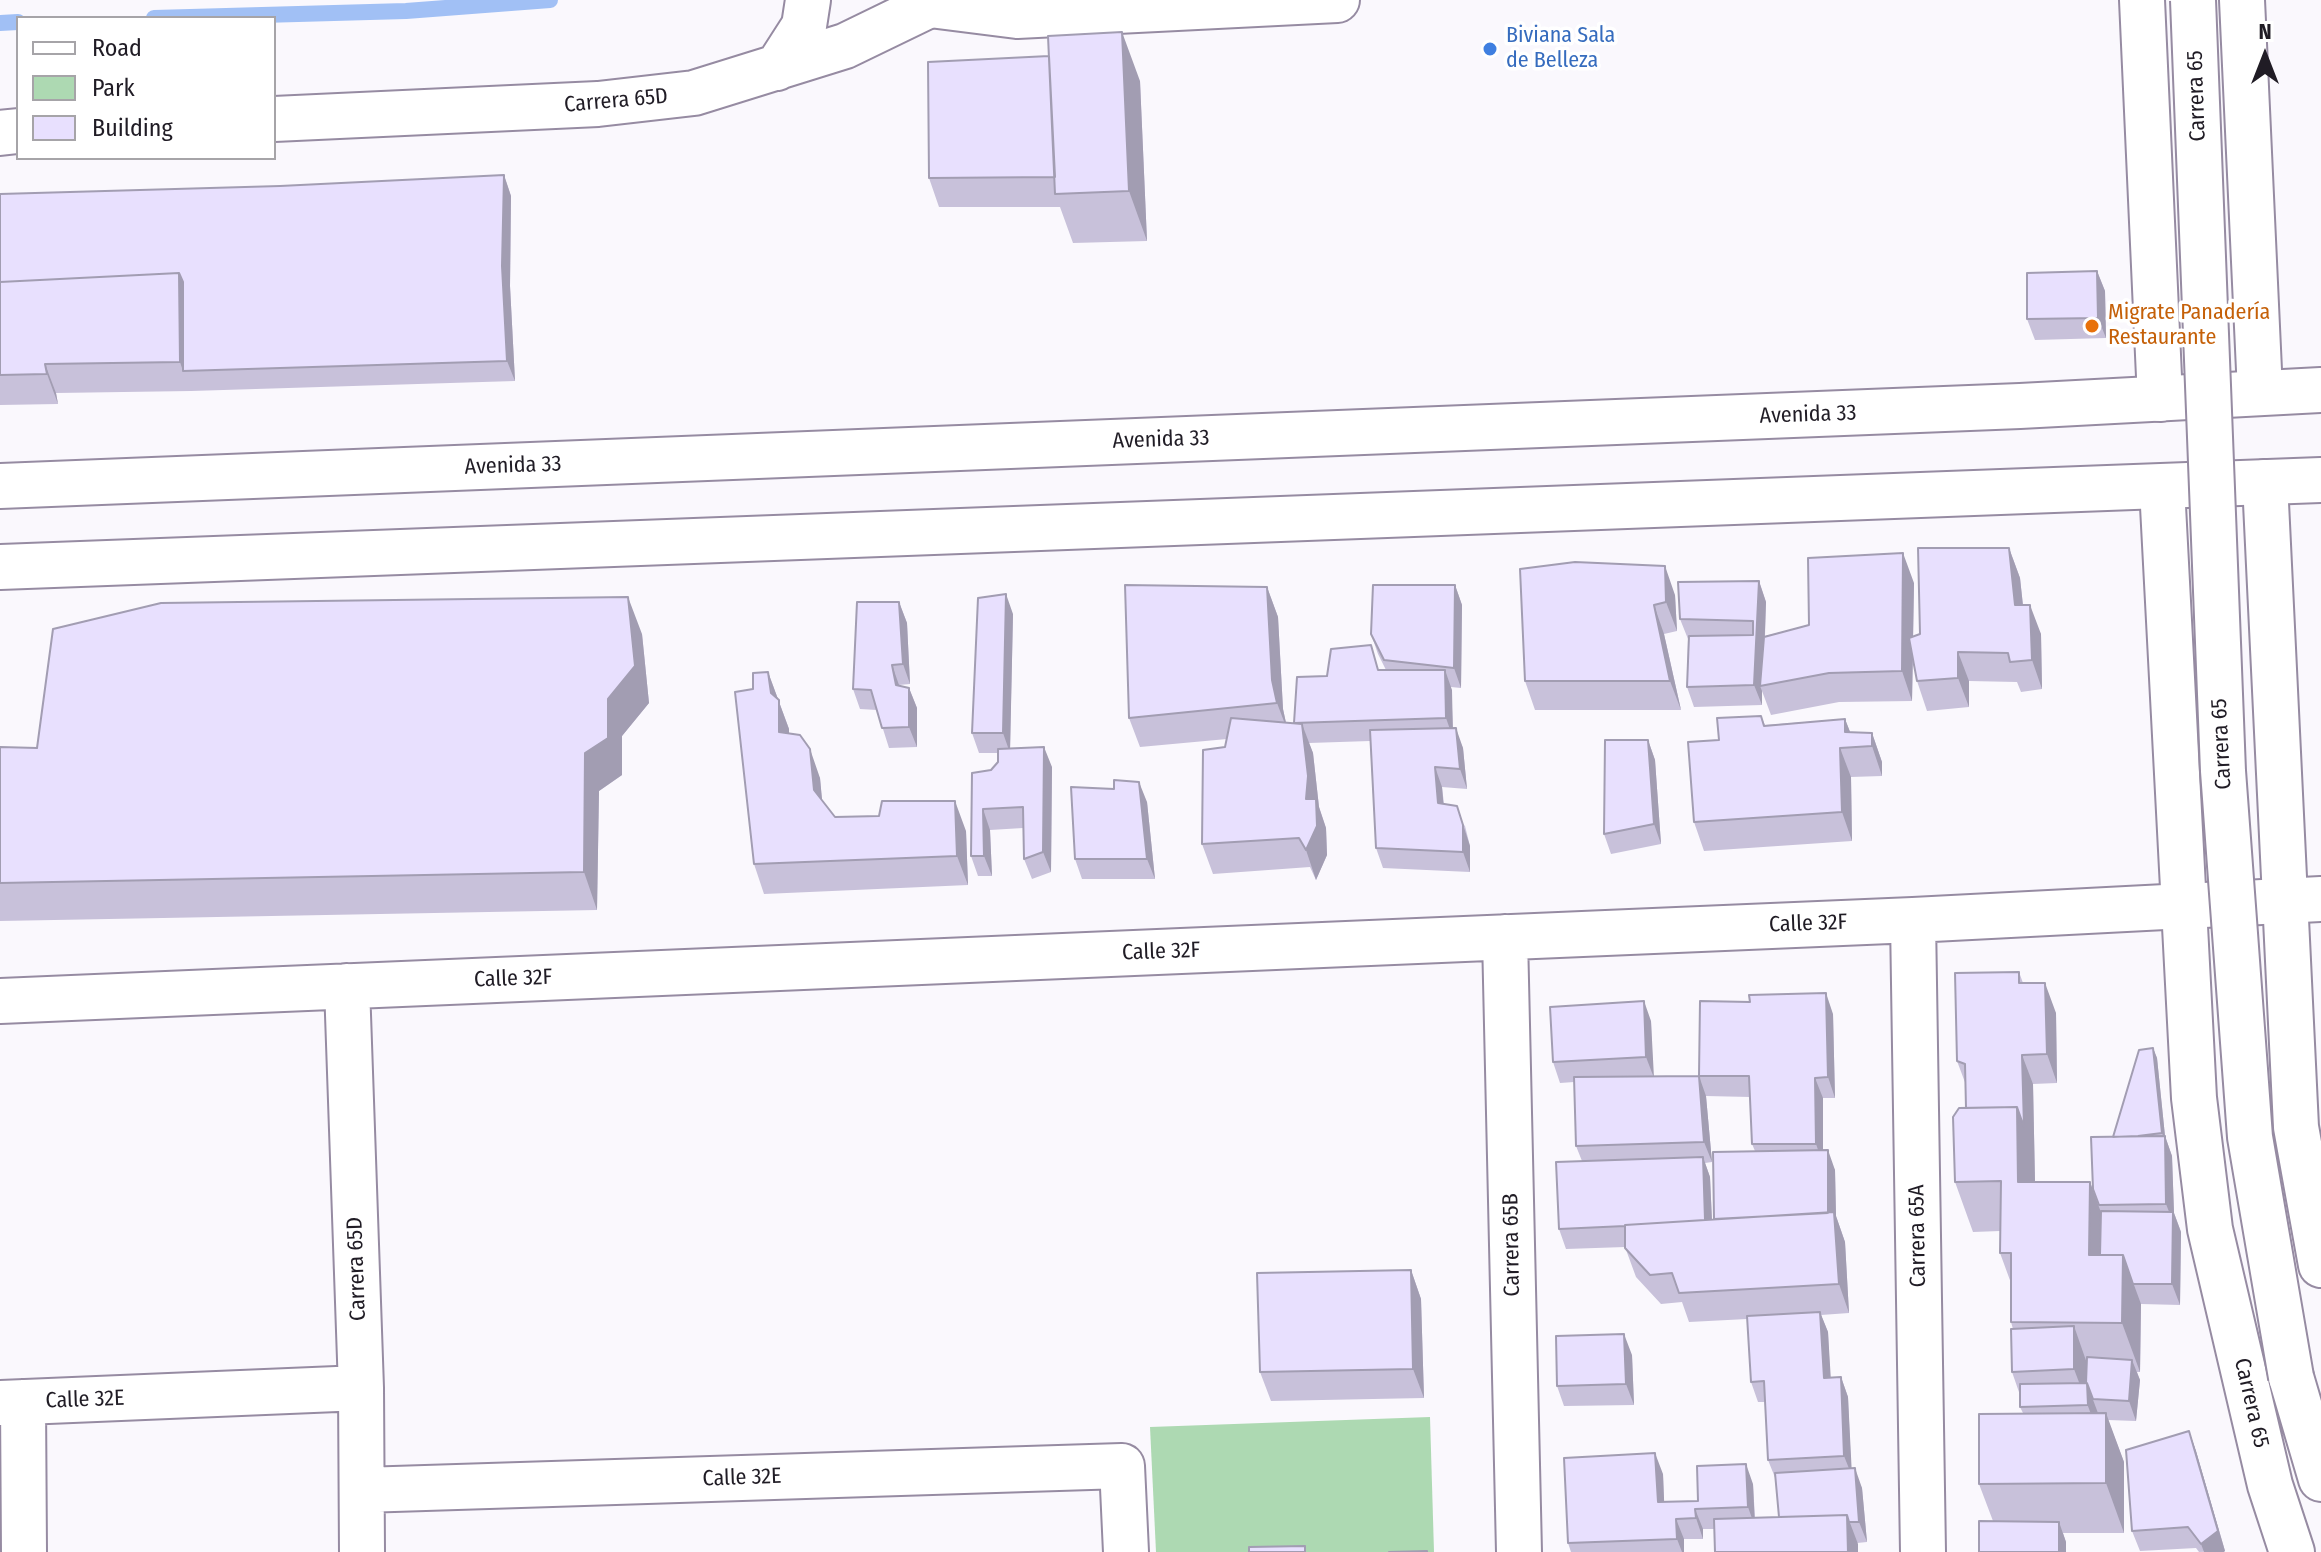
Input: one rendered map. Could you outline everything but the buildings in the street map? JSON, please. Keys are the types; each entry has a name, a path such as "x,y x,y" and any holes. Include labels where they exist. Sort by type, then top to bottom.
{"street":[{"path":"777,68 804,26 808,0"},
{"path":"927,2 1017,16 1082,6 1337,0"},
{"path":"2142,0 2160,399"},
{"name":"Carrera 65","path":"2193,0 2225,803 2250,1137 2291,1377 2321,1479"},
{"path":"2242,0 2260,392"},
{"name":"Carrera 65D","path":"276,119 598,104 694,93 845,46 927,2"},
{"name":"Avenida 33","path":"0,486 2321,390"},
{"path":"0,567 2321,480"},
{"path":"2265,482 2303,900 2296,1127 2321,1265"},
{"name":"Carrera 65","path":"2162,487 2194,1098 2210,1229 2270,1485 2292,1552"},
{"name":"Calle 32F","path":"0,1001 1913,920 2303,900"},
{"name":"Carrera 65A","path":"1913,920 1923,1552"},
{"name":"Carrera 65B","path":"1505,937 1519,1552"},
{"name":"Carrera 65D","path":"347,986 361,1388 362,1552"},
{"name":"Calle 32E","path":"12,1402 361,1388"},
{"path":"12,1402 24,1552"},
{"name":"Calle 32E","path":"362,1490 1122,1466 1126,1552"}],"green space":[{"path":"1430,1417 1434,1552 1156,1552 1150,1427"}],"waterway":[{"path":"226,16 406,11 550,0"},
{"path":"0,23 16,22"}],"place":[{"name":"Biviana Sala de Belleza","path":"1490,49"},
{"name":"Migrate Panadería Restaurante","path":"2092,326"}]}
